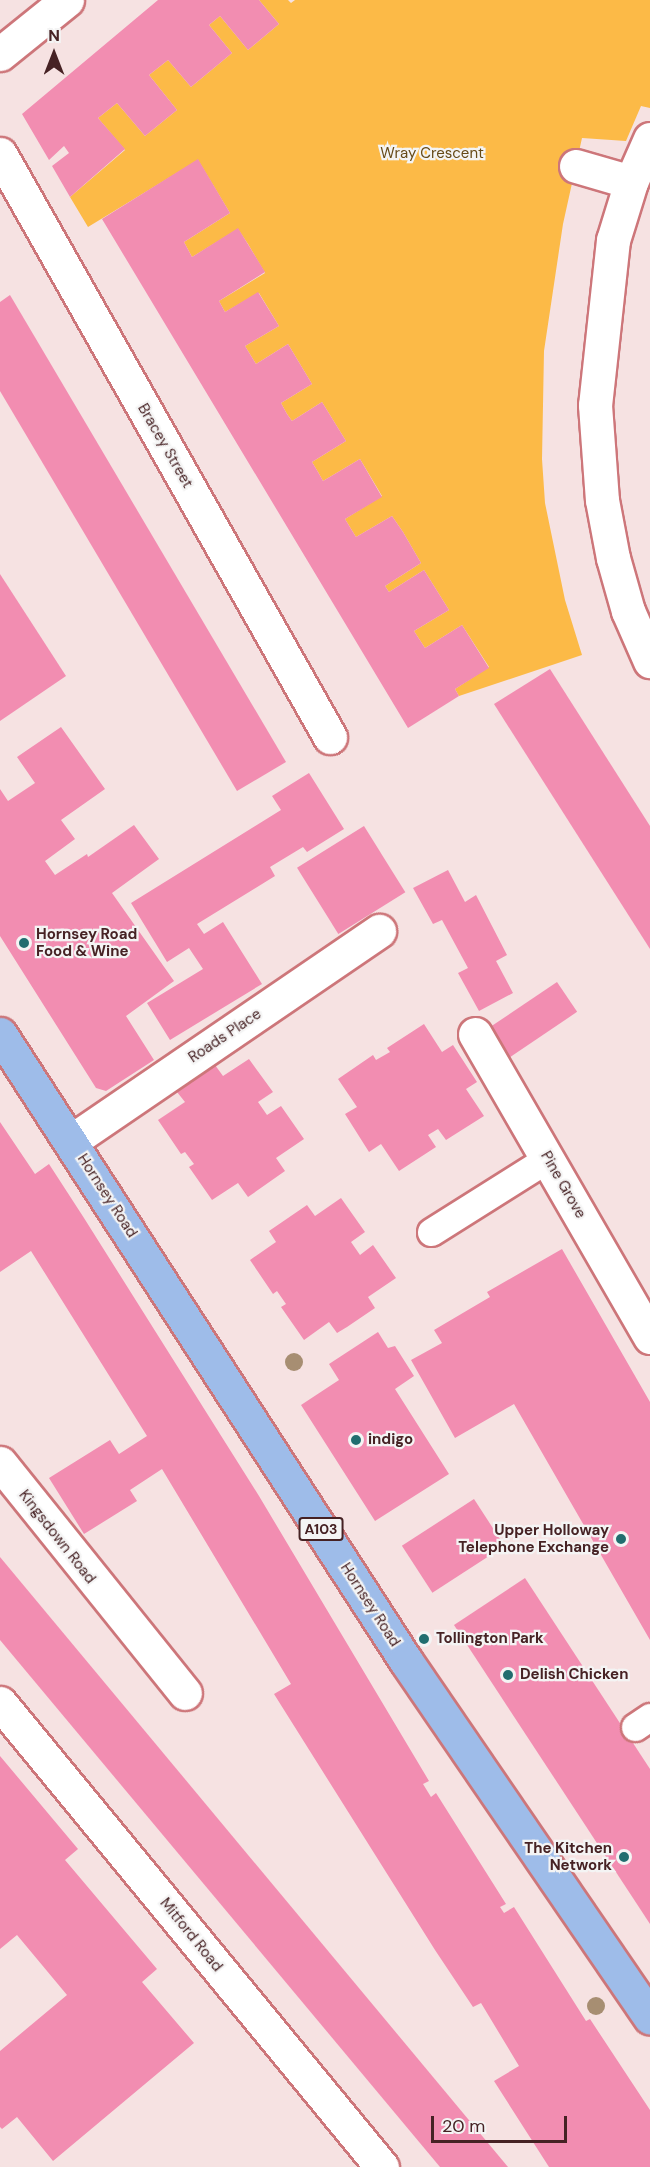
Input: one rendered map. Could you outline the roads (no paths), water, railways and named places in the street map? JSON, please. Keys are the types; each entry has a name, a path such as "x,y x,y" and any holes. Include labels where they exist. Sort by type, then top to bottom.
{"main road":[{"name":"Hornsey Road","path":"0,1035 71,1141 406,1661 650,2018"}],"street":[{"path":"0,54 67,0"},
{"path":"650,139 631,182 613,240 595,405 602,500 613,558 628,610 650,661"},
{"name":"Bracey Street","path":"0,154 330,737"},
{"path":"576,166 631,182"},
{"name":"Roads Place","path":"71,1141 379,931"},
{"name":"Pine Grove","path":"475,1034 650,1337"},
{"name":"Kingsdown Road","path":"0,1463 115,1611 184,1693"},
{"name":"Mitford Road","path":"0,1703 382,2167"}],"lane":[{"path":"431,1232 547,1159"}],"place":[{"name":"Hornsey Road Food & Wine","path":"24,943"},
{"name":"indigo","path":"356,1440"},
{"name":"Upper Holloway Telephone Exchange","path":"621,1539"},
{"name":"Tollington Park","path":"424,1639"},
{"name":"Delish Chicken","path":"508,1675"},
{"name":"The Kitchen Network","path":"624,1857"}],"park label":[{"name":"Wray Crescent","path":"432,154"}]}
